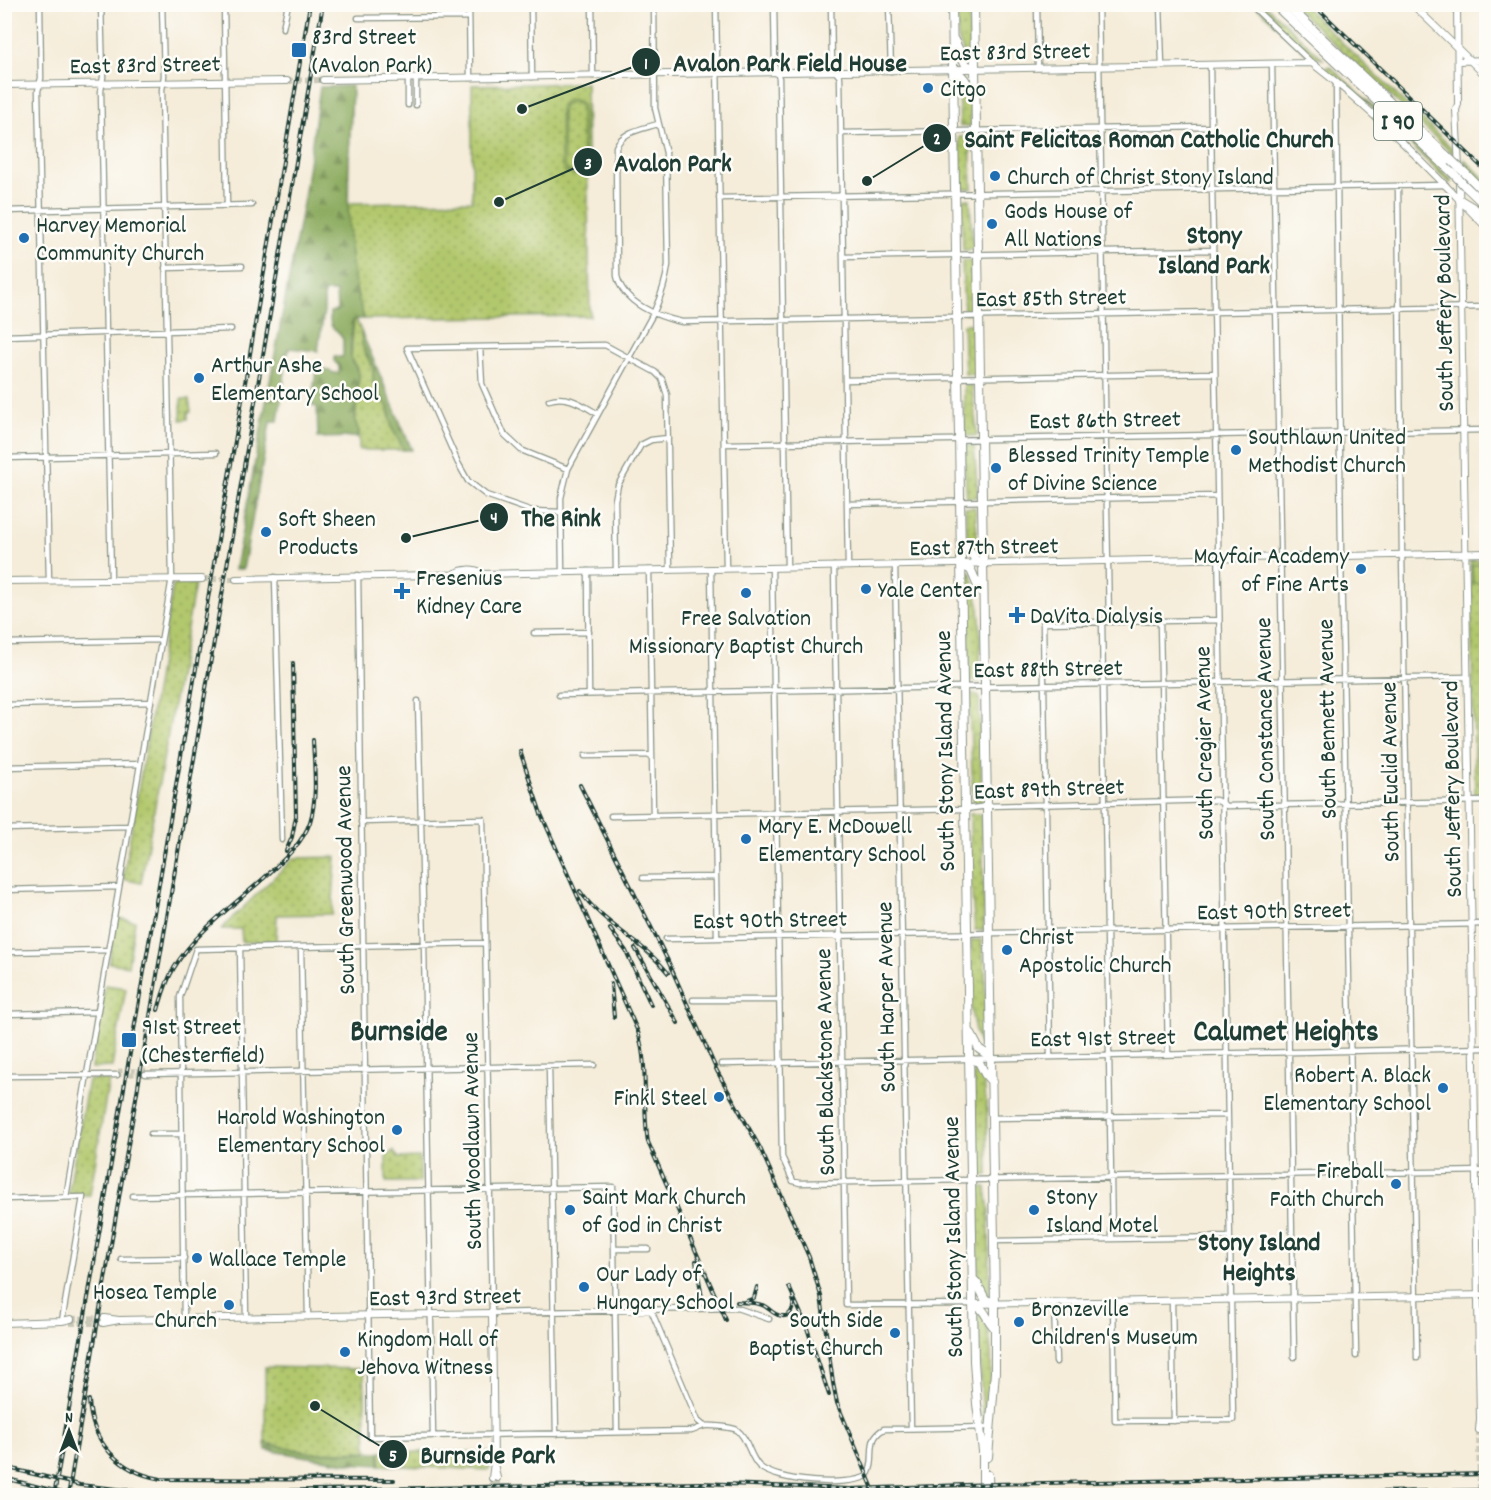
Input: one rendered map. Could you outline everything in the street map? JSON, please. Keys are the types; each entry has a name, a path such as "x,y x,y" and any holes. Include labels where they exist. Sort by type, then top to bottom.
{"highway":[{"name":"South Stony Island Avenue","path":"952,4 973,1304 975,1379 983,1451 983,1496"},
{"name":"South Stony Island Avenue","path":"974,4 995,1304 995,1372 987,1453 989,1496"},
{"name":"I 90","path":"1274,4 1486,206"},
{"name":"I 90","path":"1286,4 1456,160 1465,173 1486,194"},
{"path":"952,33 966,65 975,69"},
{"path":"952,70 960,73 964,78 975,103"},
{"path":"1460,200 1476,209 1486,219"},
{"path":"961,538 977,562 983,564"},
{"path":"961,564 971,570 983,597"},
{"path":"968,1028 980,1049 991,1057"},
{"path":"969,1059 978,1062 992,1082"},
{"path":"973,1279 985,1299 995,1304"},
{"path":"973,1304 982,1309 989,1323 995,1328"}],"main road":[{"path":"1412,4 1486,76"},
{"name":"South Jeffery Boulevard","path":"1457,4 1461,150 1456,160 1460,200 1464,554 1478,1295 1483,1419 1481,1430"},
{"path":"1458,61 1486,60"},
{"name":"East 83rd Street","path":"323,80 1312,63"},
{"path":"1312,63 1360,102 1486,227"},
{"name":"East 83rd Street","path":"4,85 287,81"},
{"name":"East 87th Street","path":"236,577 455,573 461,570 477,570 482,573 562,572 1486,553"},
{"path":"4,581 202,577"},
{"path":"973,1304 1486,1295"},
{"name":"East 93rd Street","path":"103,1321 492,1313"},
{"name":"South Woodlawn Avenue","path":"492,1313 495,1478"},
{"path":"4,1323 71,1321"}],"street":[{"path":"40,4 40,84 38,91 49,580"},
{"path":"101,4 111,579"},
{"path":"66,1197 172,578 162,4"},
{"path":"224,4 227,206"},
{"path":"283,28 288,4"},
{"path":"469,4 470,78"},
{"path":"531,4 532,77"},
{"path":"592,4 593,76"},
{"path":"562,572 562,489 568,469 664,290 668,265 666,153 658,124 654,4"},
{"path":"716,4 726,568"},
{"path":"774,4 775,68 779,78 787,567"},
{"path":"831,4 832,67 840,77 848,566"},
{"path":"889,4 891,71"},
{"path":"1036,4 1038,68"},
{"path":"1098,4 1108,622"},
{"path":"1160,4 1162,66"},
{"path":"1250,4 1312,63"},
{"path":"358,18 469,17"},
{"name":"South Constance Avenue","path":"1272,64 1293,1357"},
{"name":"South Cregier Avenue","path":"1174,1420 1233,1420 1210,65"},
{"path":"408,79 408,105"},
{"path":"416,79 416,105"},
{"name":"South Bennett Avenue","path":"1336,82 1341,556 1356,1356"},
{"name":"East 85th Street","path":"658,124 627,134 618,142 615,152 618,282 628,298 668,319 682,322 1486,307"},
{"path":"841,133 1211,127"},
{"path":"719,198 1446,185"},
{"name":"South Euclid Avenue","path":"1398,186 1402,555 1417,1358"},
{"path":"4,211 252,205"},
{"path":"843,257 1213,250"},
{"path":"165,268 242,266"},
{"path":"4,336 231,329"},
{"path":"561,512 524,509 486,495 468,481 406,348 605,345 655,372 665,385 667,395 670,569"},
{"path":"480,347 483,384 504,434 521,450 568,469"},
{"path":"845,380 1215,373"},
{"path":"549,400 571,399 598,414"},
{"name":"East 86th Street","path":"724,444 1486,430"},
{"path":"616,570 615,500 618,485 641,445 651,440 668,438"},
{"path":"4,458 216,453"},
{"path":"847,504 1217,496"},
{"name":"South Harper Avenue","path":"895,565 911,1428"},
{"name":"South Blackstone Avenue","path":"834,567 846,1305 908,1304"},
{"path":"772,568 782,1158 793,1181 844,1183 1486,1171"},
{"path":"711,569 717,938"},
{"path":"649,570 653,815"},
{"path":"588,571 589,694"},
{"name":"South Greenwood Avenue","path":"358,575 370,1437 433,1436"},
{"path":"275,577 282,840"},
{"path":"1050,1056 1043,623 1219,620"},
{"path":"1160,621 1168,1054"},
{"path":"1102,622 1113,1239"},
{"path":"534,633 589,632"},
{"path":"4,644 161,640"},
{"name":"East 88th Street","path":"559,695 1467,677"},
{"path":"418,701 433,1436 692,1431 704,1426 727,1427 737,1430 753,1459 770,1473 790,1479 820,1481 864,1478 870,1471 875,1435 884,1429 990,1427"},
{"path":"4,705 151,702"},
{"path":"585,756 651,754"},
{"path":"4,767 140,764"},
{"name":"East 89th Street","path":"611,816 899,811 1046,804 1216,801 1227,806 1486,801"},
{"name":"South Woodlawn Avenue","path":"421,821 483,819 492,1313"},
{"path":"361,822 421,821"},
{"path":"4,829 129,826"},
{"path":"643,878 715,877"},
{"path":"4,890 119,887"},
{"name":"East 90th Street","path":"666,939 1486,924"},
{"path":"184,1319 180,996 196,949 485,943"},
{"path":"301,946 308,1317"},
{"path":"240,947 246,1318"},
{"path":"4,952 108,950"},
{"path":"693,1000 780,1000"},
{"path":"4,1014 98,1012"},
{"name":"East 91st Street","path":"721,1064 1109,1054 1486,1048"},
{"path":"147,1072 594,1065"},
{"path":"549,1066 556,1434"},
{"path":"4,1076 115,1073"},
{"path":"992,1118 1227,1115"},
{"path":"151,1134 182,1134"},
{"path":"133,1196 613,1187 617,1432"},
{"path":"4,1199 83,1197 62,1321"},
{"path":"994,1242 1230,1237"},
{"path":"614,1249 648,1249"},
{"path":"121,1259 184,1258"},
{"path":"1113,1302 1115,1421 1174,1420 1172,1300"},
{"path":"1054,1303 1056,1362"},
{"path":"908,1304 973,1304"},
{"name":"East 93rd Street","path":"492,1313 737,1308 769,1320"},
{"path":"651,1310 698,1421 704,1426"}],"green space":[{"path":"957,5 969,5 970,63 967,63 958,38"},
{"path":"1255,5 1265,5 1323,59 1309,56"},
{"path":"1293,5 1303,5 1453,149 1453,154"},
{"path":"1330,66 1452,182 1450,183 1361,97 1326,70 1326,67"},
{"path":"958,77 961,78 970,94 971,126 960,126"},
{"path":"586,83 590,316 364,319 351,261 348,203 472,201 472,85"},
{"path":"352,86 349,233 357,291 364,319 354,319 351,342 352,358 359,375 355,421 359,432 358,437 318,438 317,407 311,405 317,366 339,373 339,366 334,361 334,357 343,356 343,339 330,322 330,312 337,311 336,292 324,292 324,311 318,351 290,348 288,351 278,421 270,423 243,569 235,569 304,198 320,87"},
{"path":"571,99 581,103 584,111 584,167 576,174 565,172 561,163 560,109 564,102","holes":["573,101 579,105 582,163 580,169 573,172 568,171 564,164 562,113 564,105"]},
{"path":"959,137 970,137 972,189 960,188"},
{"path":"1464,159 1486,180 1486,187 1465,166"},
{"path":"961,199 970,199 973,250 963,250"},
{"path":"962,261 971,261 974,313 964,313"},
{"path":"354,319 361,331 365,353 373,368 376,386 388,407 392,428 404,450 359,450 359,432 355,421 359,375 358,368 351,358"},
{"path":"963,324 972,324 975,375 965,374"},
{"path":"361,331 412,450 404,450 392,428 388,407 373,383 373,368 362,345"},
{"path":"964,385 972,385 977,436 964,436"},
{"path":"181,399 189,399 191,412 188,412 188,419 181,420"},
{"path":"963,446 974,446 978,497 967,498"},
{"path":"975,507 979,559 968,543 965,508"},
{"path":"1470,560 1486,560 1486,795 1475,795"},
{"path":"1484,564 1485,583 1473,583 1472,565"},
{"path":"966,572 970,572 974,585 980,626 980,681 970,682"},
{"path":"195,584 141,883 123,879 173,586"},
{"path":"969,693 979,695 982,803 973,803"},
{"path":"970,814 980,814 983,843 984,930 975,930 971,885"},
{"path":"336,857 332,914 277,915 276,942 242,942 241,929 221,929 294,858"},
{"path":"116,918 135,921 128,966 109,963"},
{"path":"971,940 981,940 985,967 986,1049 982,1050 971,1010"},
{"path":"105,985 126,988 112,1067 91,1068"},
{"path":"977,1065 984,1083 987,1110 988,1175 979,1176 973,1066"},
{"path":"109,1079 90,1195 68,1195 88,1080"},
{"path":"393,1151 399,1158 420,1157 420,1182 386,1182 386,1157"},
{"path":"977,1187 986,1187 989,1211 990,1298 987,1298 978,1279"},
{"path":"977,1313 982,1313 990,1339 991,1379 987,1420 983,1420"},
{"path":"265,1367 364,1369 367,1451 311,1453 265,1443"},
{"path":"265,1443 311,1453 380,1452 380,1465 346,1463 266,1450"},
{"path":"380,1452 489,1452 489,1470 380,1465"}],"tunnel":[{"path":"287,81 323,80"},
{"path":"202,579 236,579"},
{"path":"118,1071 146,1070"},
{"path":"117,1075 145,1074"},
{"path":"71,1319 104,1318"},
{"path":"70,1323 103,1323"},
{"path":"1479,1430 1480,1496"},
{"path":"492,1478 493,1496"},
{"path":"497,1478 497,1496"}],"railway":[{"path":"54,1496 310,4"},
{"path":"68,1496 323,4"},
{"path":"1313,4 1486,171"},
{"path":"286,851 292,837 296,816 293,663"},
{"path":"158,1010 171,973 193,943 284,859 302,838 310,822 314,802 313,740"},
{"path":"520,751 541,814 638,1032 643,1059 648,1142 726,1320"},
{"path":"580,785 668,961 717,1071 760,1148 809,1257 821,1296 837,1403 876,1496"},
{"path":"580,891 600,914 647,951 668,973"},
{"path":"610,929 626,951 651,1005"},
{"path":"635,948 678,1023"},
{"path":"611,984 614,1017"},
{"path":"696,1261 702,1298"},
{"path":"744,1302 754,1298 757,1287"},
{"path":"789,1287 806,1325 829,1395"},
{"path":"737,1302 759,1304 776,1314 786,1316 791,1312 793,1298"},
{"path":"89,1400 95,1429 110,1453 132,1470 161,1479 394,1480"},
{"path":"4,1467 80,1485 155,1493 701,1483 850,1489 1486,1474"},
{"path":"4,1478 63,1493"},
{"path":"1143,1496 1486,1490"},
{"path":"548,1496 674,1493 767,1496"}],"place":[{"name":"83rd Street (Avalon Park)","path":"299,50"},
{"name":"Citgo","path":"928,88"},
{"name":"Avalon Park Field House","path":"522,109"},
{"name":"Church of Christ Stony Island","path":"995,176"},
{"name":"Saint Felicitas Roman Catholic Church","path":"867,181"},
{"name":"Avalon Park","path":"499,202"},
{"name":"Gods House of All Nations","path":"992,224"},
{"name":"Harvey Memorial Community Church","path":"24,238"},
{"name":"Arthur Ashe Elementary School","path":"199,378"},
{"name":"Southlawn United Methodist Church","path":"1236,450"},
{"name":"Blessed Trinity Temple of Divine Science","path":"996,468"},
{"name":"Soft Sheen Products","path":"266,532"},
{"name":"The Rink","path":"406,538"},
{"name":"Mayfair Academy of Fine Arts","path":"1361,569"},
{"name":"Yale Center","path":"866,589"},
{"name":"Fresenius Kidney Care","path":"402,591"},
{"name":"Free Salvation Missionary Baptist Church","path":"746,593"},
{"name":"DaVita Dialysis","path":"1017,615"},
{"name":"Mary E. McDowell Elementary School","path":"746,839"},
{"name":"Christ Apostolic Church","path":"1007,950"},
{"name":"91st Street (Chesterfield)","path":"129,1040"},
{"name":"Robert A. Black Elementary School","path":"1443,1088"},
{"name":"Finkl Steel","path":"719,1097"},
{"name":"Harold Washington Elementary School","path":"397,1130"},
{"name":"Fireball Faith Church","path":"1396,1184"},
{"name":"Saint Mark Church of God in Christ","path":"570,1210"},
{"name":"Stony Island Motel","path":"1034,1210"},
{"name":"Wallace Temple","path":"197,1258"},
{"name":"Our Lady of Hungary School","path":"584,1287"},
{"name":"Hosea Temple Church","path":"229,1305"},
{"name":"Bronzeville Children's Museum","path":"1019,1322"},
{"name":"South Side Baptist Church","path":"895,1333"},
{"name":"Kingdom Hall of Jehova Witness","path":"345,1352"},
{"name":"Burnside Park","path":"315,1406"}],"district":[{"name":"Stony Island Park","path":"1214,249"},
{"name":"Burnside","path":"399,1030"},
{"name":"Calumet Heights","path":"1286,1030"},
{"name":"Stony Island Heights","path":"1259,1256"}]}
